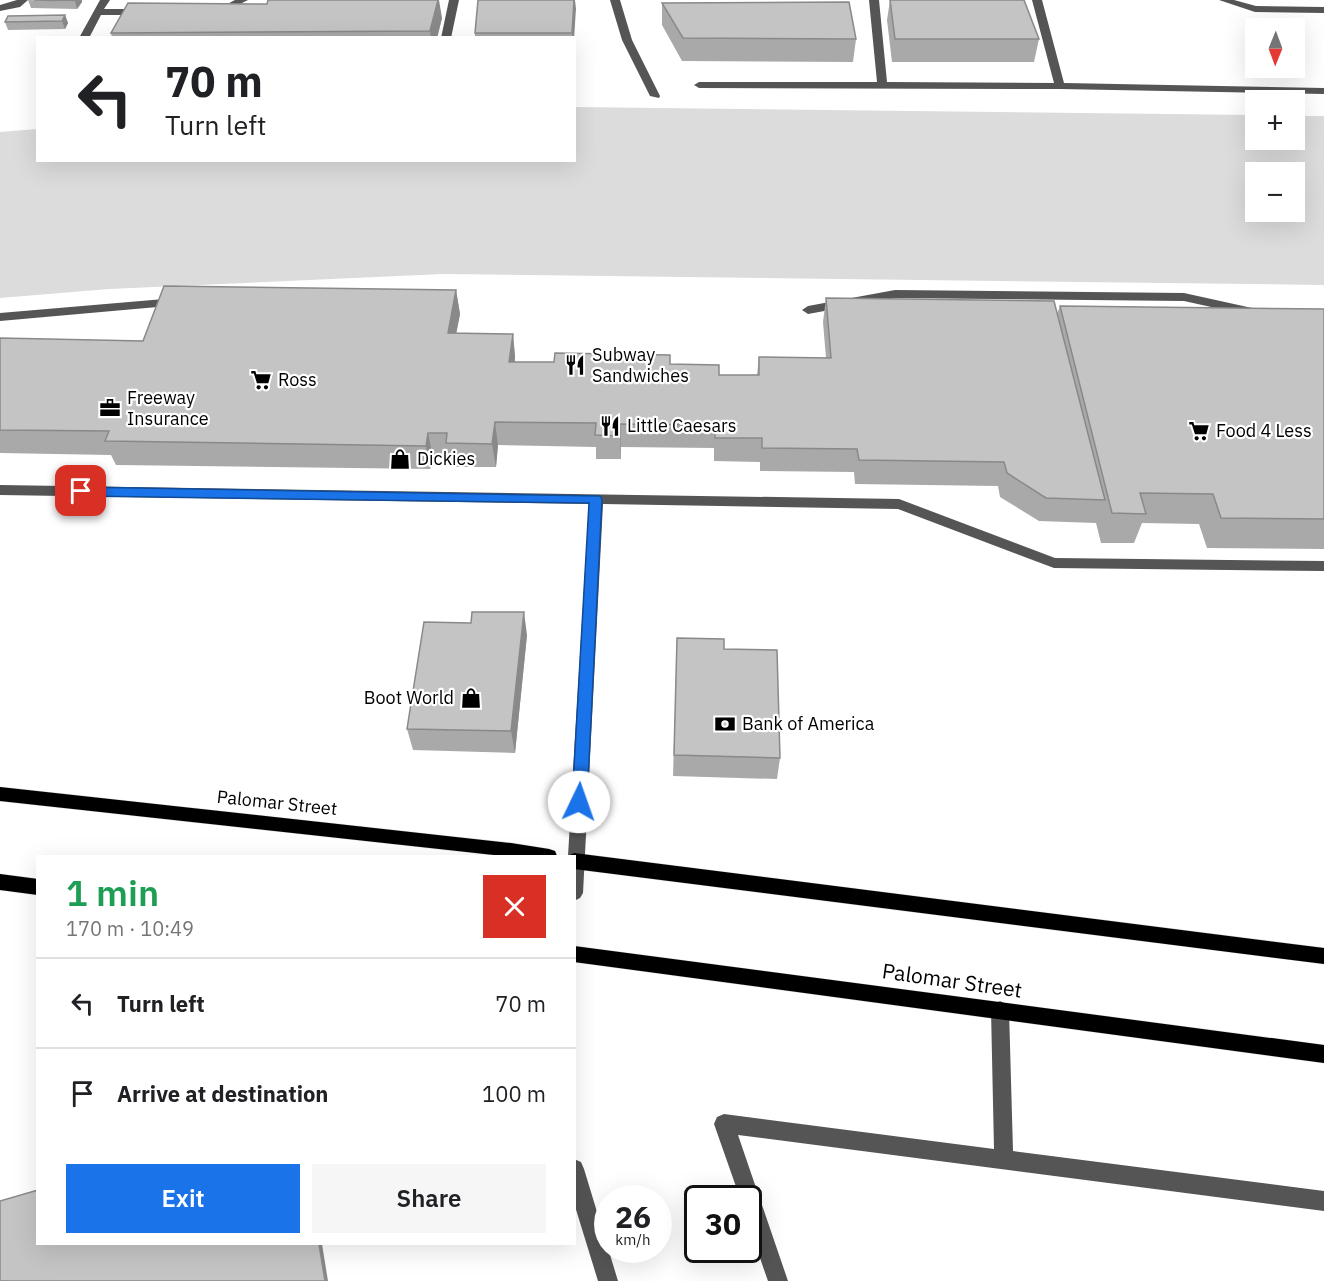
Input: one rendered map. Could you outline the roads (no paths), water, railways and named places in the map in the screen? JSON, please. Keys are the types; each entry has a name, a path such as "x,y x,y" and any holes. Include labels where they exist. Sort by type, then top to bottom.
{"main road":[{"name":"Palomar Street","path":"0,794 499,848 543,855"},
{"path":"576,861 1324,956"},
{"path":"0,882 36,887"},
{"name":"Palomar Street","path":"576,954 1324,1054"}],"street":[{"path":"0,8 17,5 23,0"},
{"path":"85,36 105,0"},
{"path":"212,11 223,11 243,0"},
{"path":"446,36 454,0"},
{"path":"615,0 627,40 655,96"},
{"path":"873,0 882,86"},
{"path":"1037,0 1060,86"},
{"path":"1224,0 1255,9 1324,10"},
{"path":"98,12 155,12"},
{"path":"699,85 1060,86 1324,91"},
{"path":"808,310 895,294 930,294 1184,297 1265,315"},
{"path":"0,317 191,301"},
{"path":"0,490 900,504 1054,563 1324,566"},
{"path":"575,855 596,499"},
{"path":"1000,1010 1004,1161"},
{"path":"778,1281 724,1124 1324,1201"},
{"path":"576,1176 608,1281"}],"place":[{"name":"Subway Sandwiches","path":"575,365"},
{"name":"Ross","path":"261,380"},
{"name":"Freeway Insurance","path":"110,408"},
{"name":"Little Caesars","path":"610,426"},
{"name":"Food 4 Less","path":"1199,431"},
{"name":"Dickies","path":"400,459"},
{"name":"Boot World","path":"471,698"},
{"name":"Bank of America","path":"725,724"}]}
